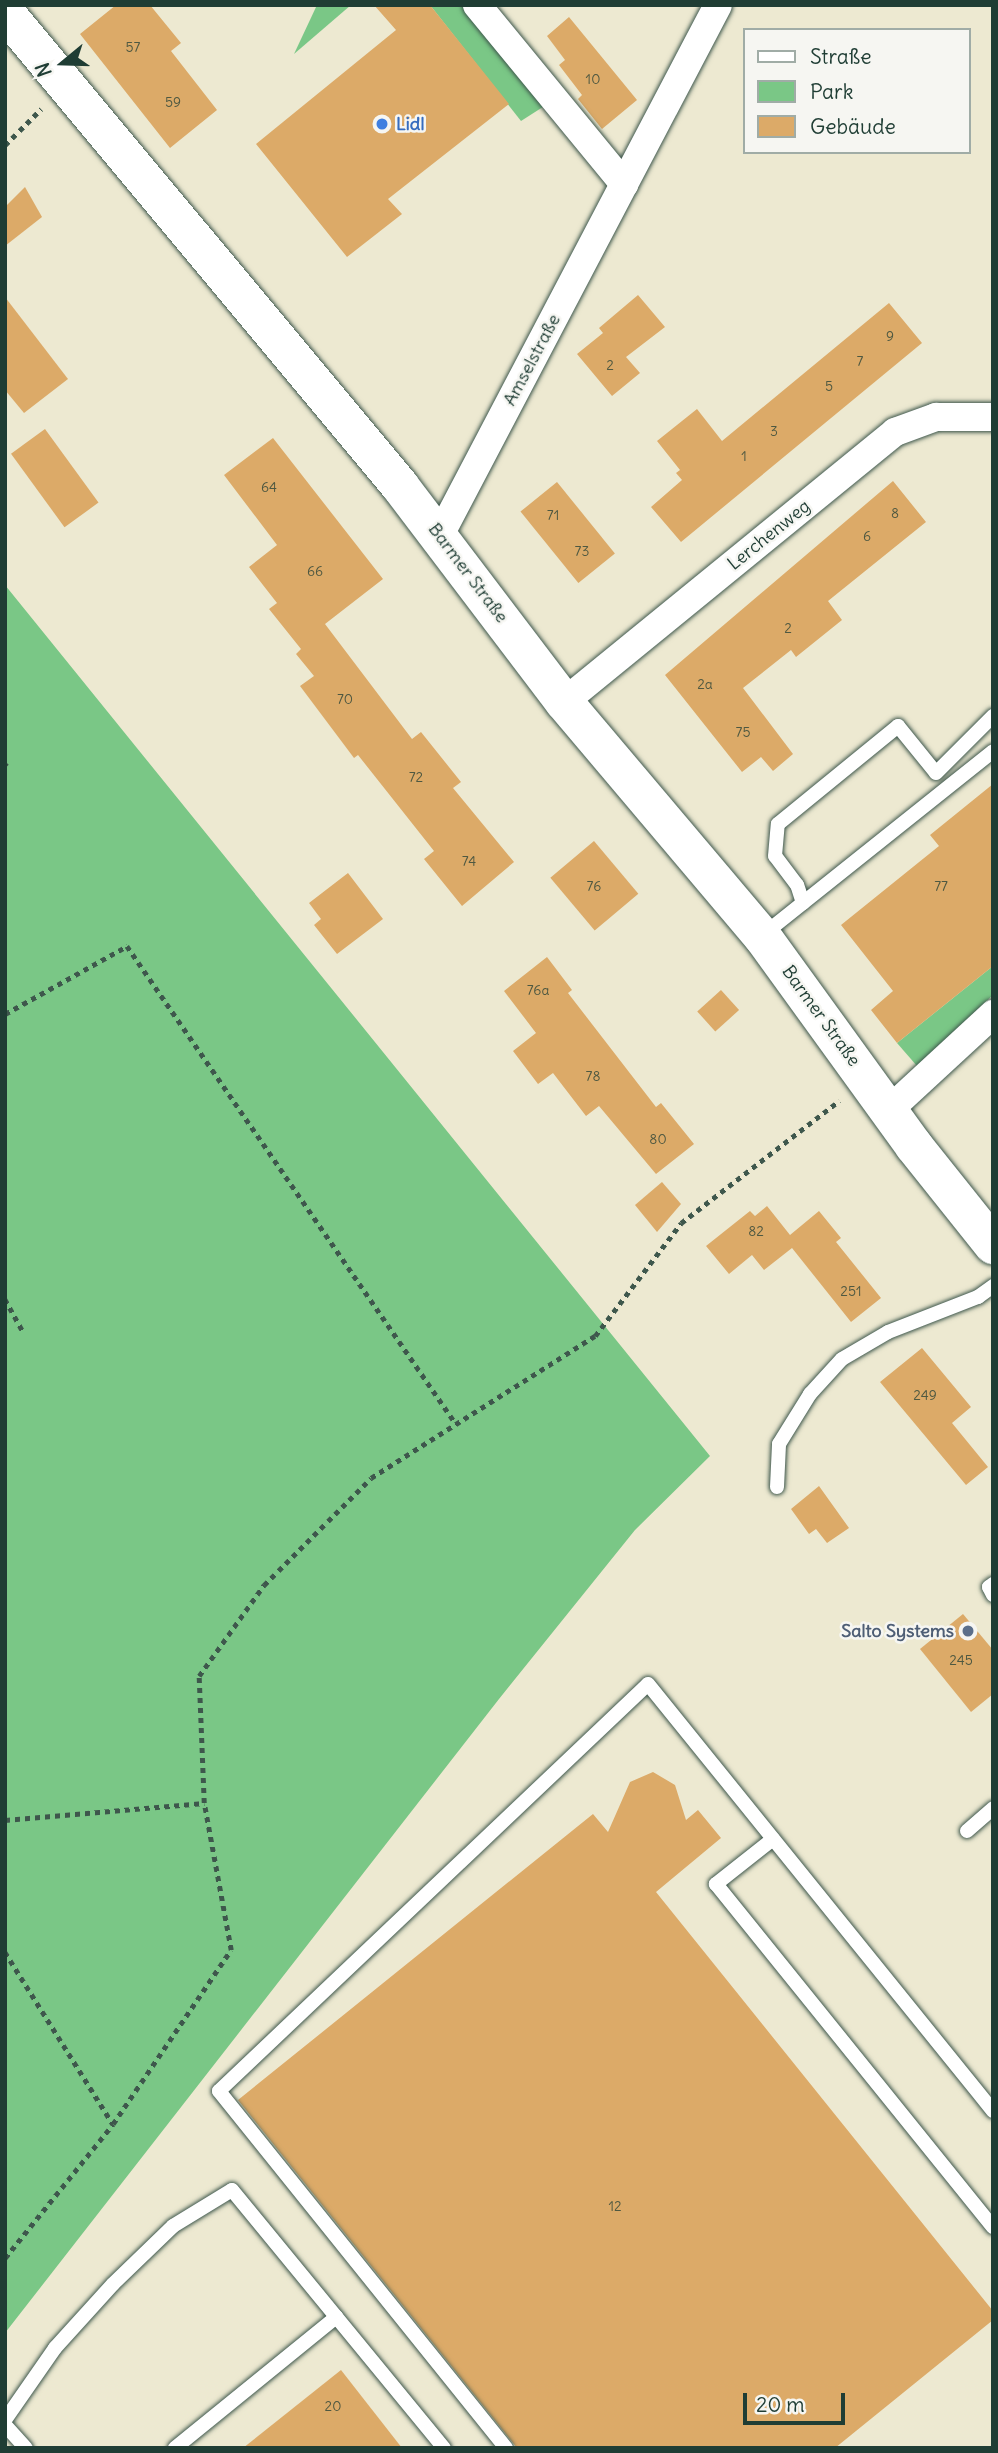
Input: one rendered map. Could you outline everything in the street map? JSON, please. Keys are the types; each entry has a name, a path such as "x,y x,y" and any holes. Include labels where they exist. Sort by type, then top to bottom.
{"main road":[{"name":"Barmer Straße","path":"5,12 440,535 564,702 762,936 914,1146 993,1245"}],"street":[{"path":"477,5 624,184"},
{"name":"Amselstraße","path":"440,535 718,5"},
{"name":"Lerchenweg","path":"564,702 895,432 936,417 993,417"},
{"path":"890,1110 993,1014"}],"lane":[{"path":"936,773 993,716"},
{"path":"803,903 797,885 775,856 778,824 898,726 936,773 945,789"},
{"path":"762,936 993,751"},
{"path":"777,1487 779,1444 810,1394 842,1360 888,1332 978,1297 993,1286"},
{"path":"993,1584 989,1587 993,1595"},
{"path":"506,2448 219,2091 648,1684 993,2111"},
{"path":"967,1831 993,1808"},
{"path":"773,1839 716,1884 993,2227"},
{"path":"5,2420 55,2348 113,2284 173,2225 232,2190 444,2448"},
{"path":"175,2448 336,2316"},
{"path":"5,2425 26,2448"}],"path":[{"path":"5,145 66,84"},
{"path":"5,1014 127,946 456,1424"},
{"path":"5,2258 113,2124 232,1950 204,1803 199,1676 264,1586 371,1478 595,1336 681,1223 867,1079"},
{"path":"5,1299 24,1333"},
{"path":"5,1820 204,1803"},
{"path":"5,1952 113,2124"}],"green space":[{"path":"317,5 351,5 294,54"},
{"path":"430,5 466,5 546,105 521,121"},
{"path":"5,585 710,1456 635,1530 499,1699 5,2333"},
{"path":"993,966 993,995 917,1066 897,1043"}],"building":[{"path":"116,5 150,5 181,43 171,51 217,110 170,148 80,34"},
{"name":"Lidl","path":"374,5 430,5 509,104 388,199 402,214 347,257 256,144 396,30"},
{"path":"569,17 637,100 602,129 578,99 582,95 559,65 565,60 547,36"},
{"path":"25,187 42,217 5,246 5,207"},
{"path":"638,295 665,327 626,357 640,373 612,396 577,354 603,333 599,328"},
{"path":"5,297 68,379 24,413 5,390"},
{"path":"889,303 922,343 681,542 651,507 682,480 676,473 680,470 657,441 697,409 722,441"},
{"path":"45,429 98,503 65,527 11,454"},
{"path":"273,438 383,579 325,624 412,739 421,732 461,782 453,788 514,862 462,906 424,859 434,851 358,755 354,758 300,686 314,676 296,654 301,649 269,609 277,603 249,567 277,545 224,475"},
{"path":"893,481 926,522 828,601 842,620 796,657 791,650 743,688 793,754 773,771 761,757 742,772 665,675"},
{"path":"557,482 615,553 578,583 520,512"},
{"path":"993,784 993,966 897,1043 871,1010 893,991 841,925 939,846 930,835"},
{"path":"594,841 638,894 595,930 550,878"},
{"path":"348,873 383,919 337,954 314,925 321,919 309,903"},
{"path":"547,957 572,990 568,993 656,1107 661,1103 694,1144 656,1174 599,1106 586,1116 553,1073 538,1084 513,1051 536,1033 504,991"},
{"path":"721,990 739,1010 715,1031 697,1011"},
{"path":"662,1182 681,1204 657,1232 635,1205"},
{"path":"767,1206 790,1235 819,1211 841,1238 836,1242 881,1298 851,1322 792,1248 764,1270 752,1255 729,1274 706,1246 750,1211 755,1216"},
{"path":"922,1348 971,1407 952,1423 988,1467 966,1485 880,1382"},
{"path":"819,1486 849,1528 827,1543 816,1529 809,1534 791,1509"},
{"path":"963,1614 993,1650 993,1694 971,1712 920,1649"},
{"path":"653,1772 675,1785 686,1820 698,1810 721,1838 656,1892 993,2311 993,2320 835,2448 517,2448 238,2100 593,1814 608,1832 630,1782"},
{"path":"341,2370 402,2448 243,2448"}],"place":[{"name":"Lidl","path":"382,124"},
{"name":"Salto Systems","path":"968,1631"}]}
